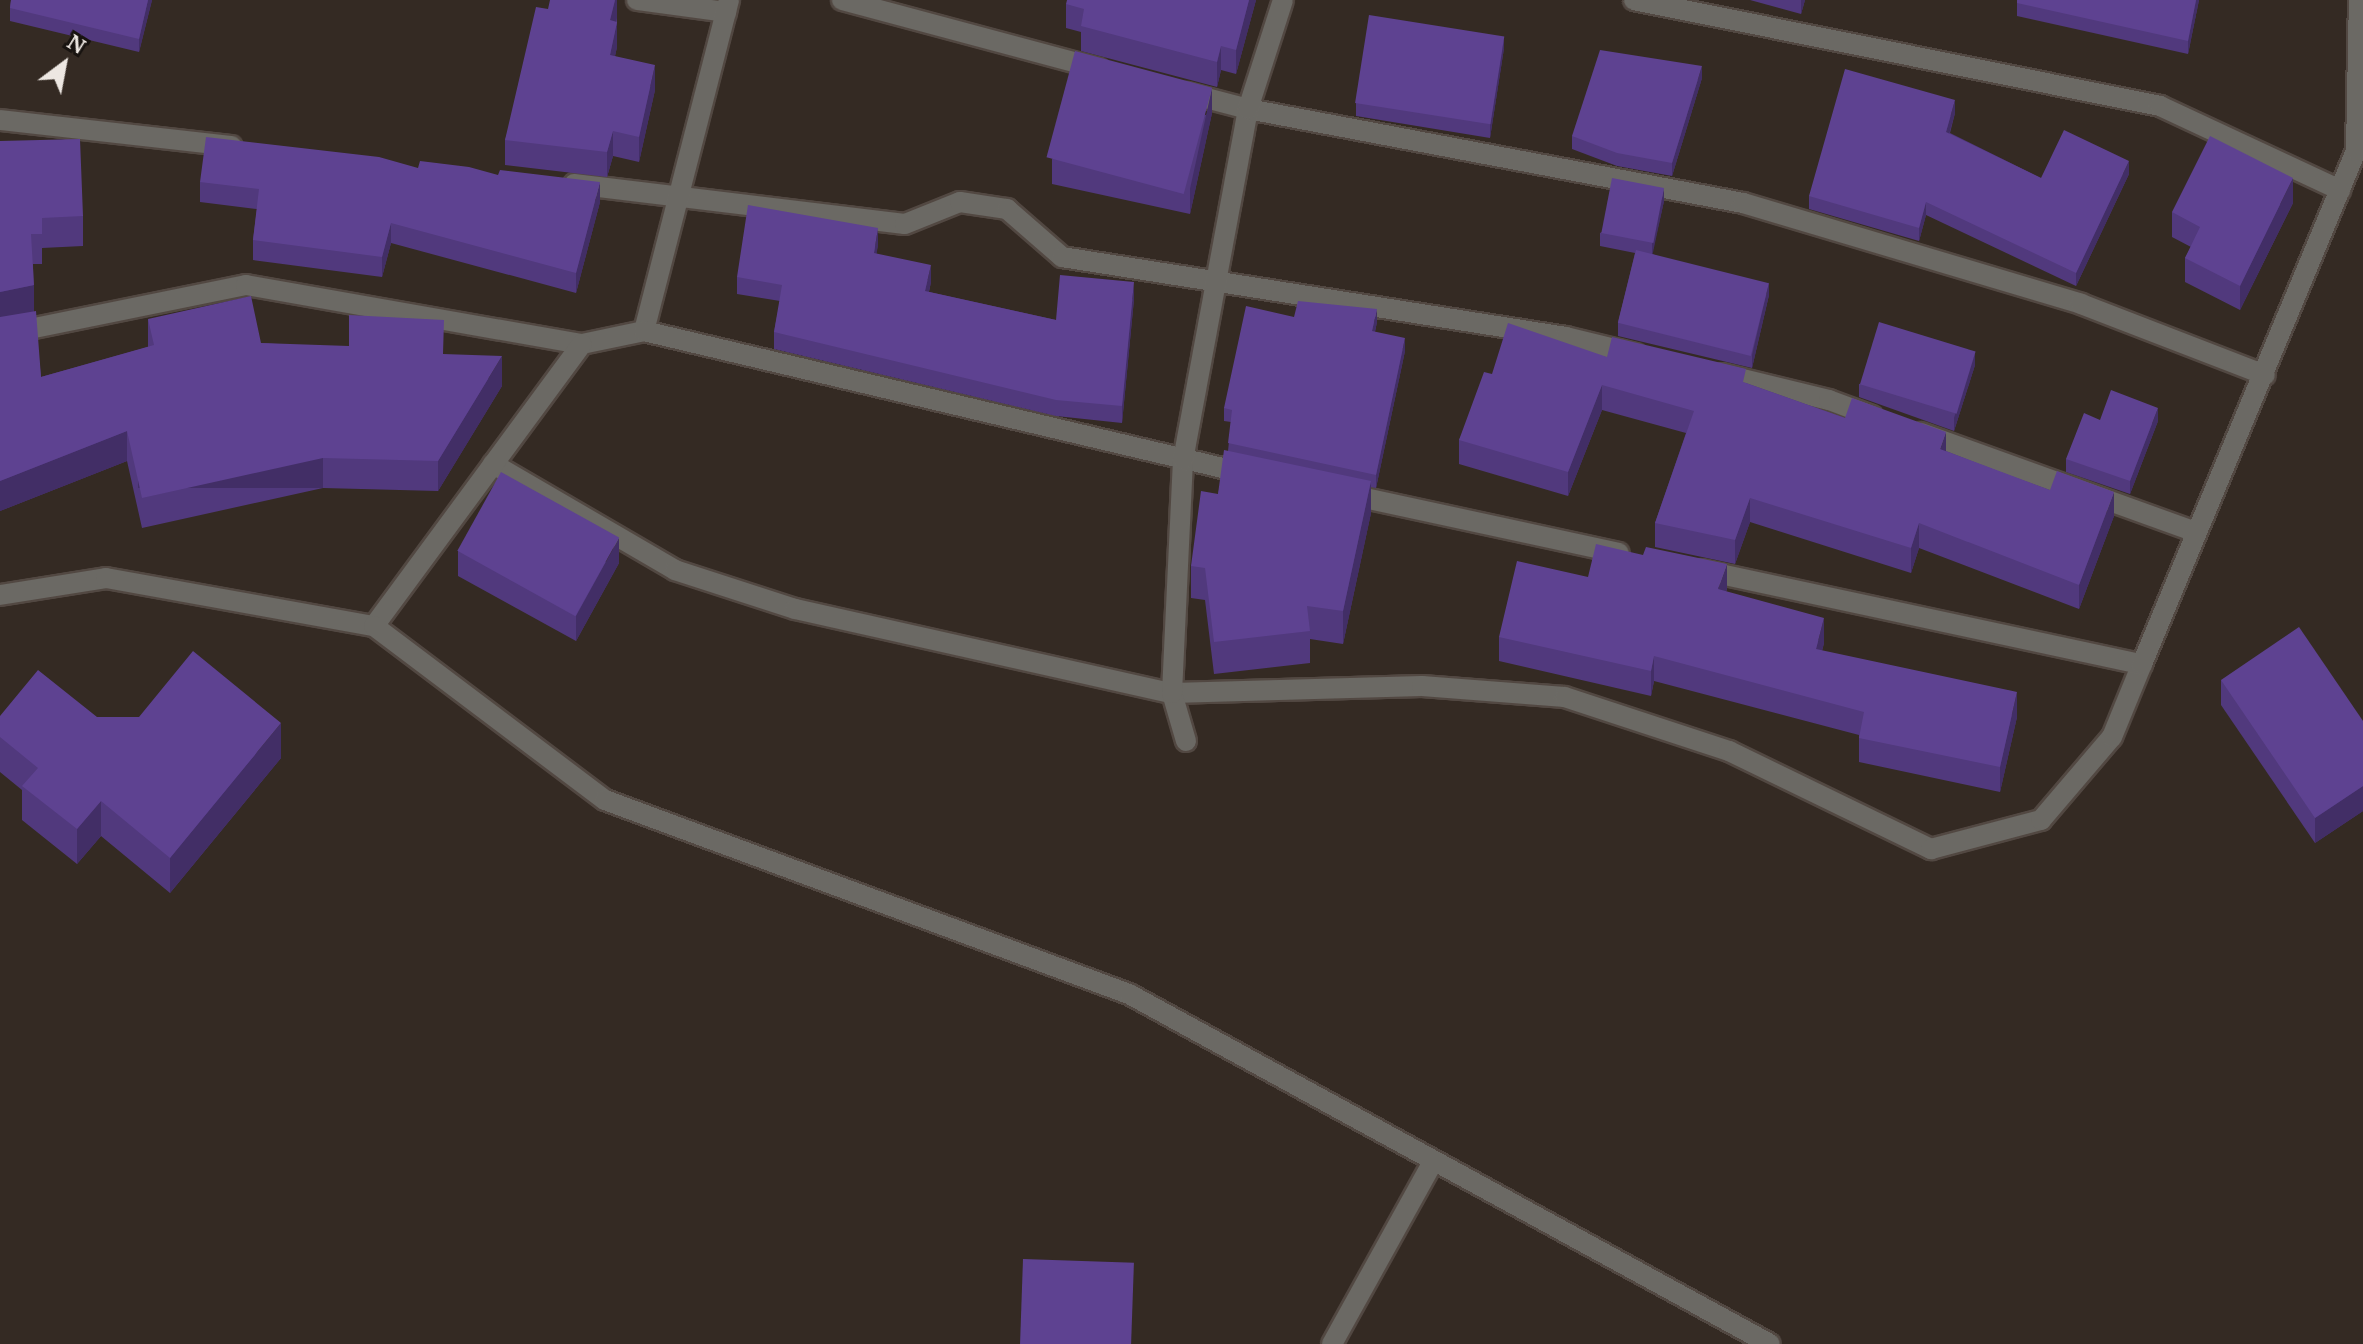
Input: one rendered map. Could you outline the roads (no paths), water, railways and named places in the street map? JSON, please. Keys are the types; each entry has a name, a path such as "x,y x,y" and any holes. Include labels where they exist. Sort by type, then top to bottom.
{"street":[{"path":"637,0 728,6 644,331"},
{"path":"842,0 1113,73"},
{"path":"1186,741 1172,693 1183,460 1248,109 1283,0"},
{"path":"1634,0 2160,106 2340,190"},
{"path":"493,464 675,570 795,609 1172,693 1422,686 1565,697 1729,751 1931,849 2041,820 2112,737 2356,151 2359,0"},
{"path":"1173,89 1248,109 1743,203 2081,304 2265,375"},
{"path":"0,120 252,148"},
{"path":"552,182 905,224 960,202 1007,209 1062,257 1216,279 1566,337 1659,359"},
{"path":"0,335 246,285 582,344 644,331 1275,480"},
{"path":"374,626 582,344"},
{"path":"1705,370 1829,400 2196,532"},
{"path":"1322,489 1647,559"},
{"path":"1678,565 2142,664"},
{"path":"0,595 106,578 374,626 605,800 1129,994 1770,1344"},
{"path":"1332,1344 1433,1162"}]}
